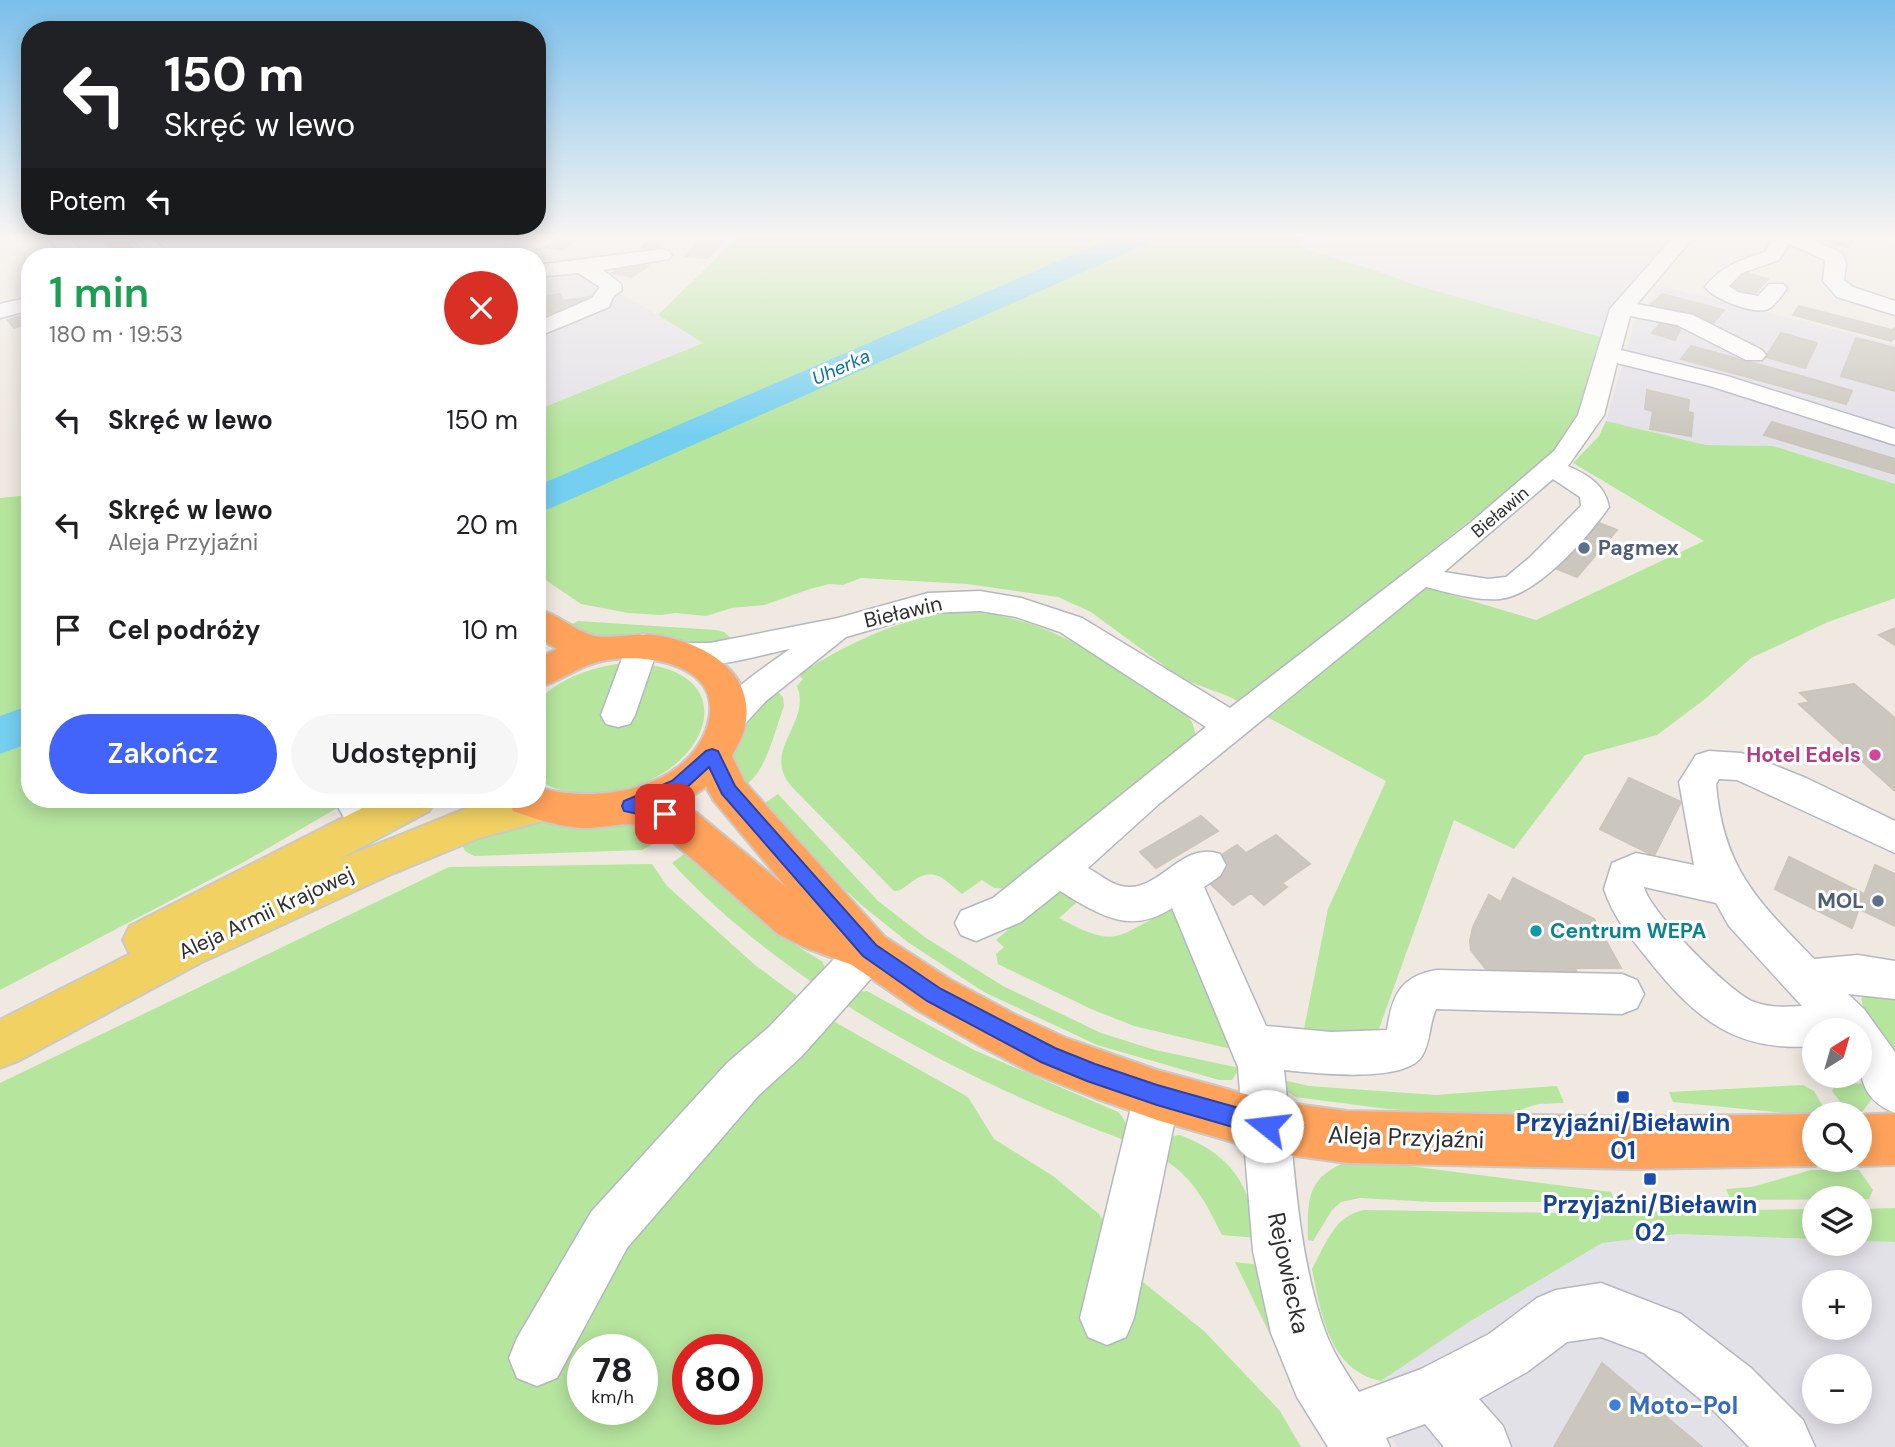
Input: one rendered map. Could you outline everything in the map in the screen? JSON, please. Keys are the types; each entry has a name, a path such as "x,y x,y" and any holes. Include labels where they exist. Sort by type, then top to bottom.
{"highway":[{"path":"546,626 567,640 598,649"},
{"path":"546,670 598,649 643,645 684,654"},
{"name":"Aleja Przyjaźni","path":"684,654 714,674 723,688 728,704 720,738 728,790 869,951"},
{"path":"546,805 584,813 630,806 678,785 720,738"},
{"name":"Aleja Przyjaźni","path":"630,806 665,814 682,825 794,920 822,934 869,951 934,995 1048,1055 1157,1095 1267,1126 1361,1138 1635,1143 1802,1140"},
{"path":"1872,1140 1895,1139"}],"main road":[{"name":"Aleja Armii Krajowej","path":"17,1021 361,812 379,808"},
{"name":"Aleja Armii Krajowej","path":"17,1021 372,864 467,825 523,808"}],"street":[{"path":"546,326 601,302"},
{"name":"Bieławin","path":"976,923 1007,910 1058,870 1230,725 1420,576 1564,456 1591,415 1621,309 1628,302"},
{"path":"1825,302 1895,325"},
{"path":"1875,302 1895,308"},
{"path":"0,311 21,305"},
{"path":"1621,309 1654,312 1685,320 1754,355"},
{"path":"1610,355 1652,362 1890,428"},
{"path":"1420,576 1462,586 1506,588 1530,573 1595,507 1593,494 1551,468"},
{"name":"Bieławin","path":"684,654 710,654 839,628 913,606 963,600 1021,608 1056,618 1088,634 1230,725"},
{"name":"Bieławin","path":"720,738 754,693 839,628"},
{"path":"618,715 643,645"},
{"path":"1842,1018 1744,914 1713,863 1697,782 1709,765 1741,767 1793,788 1895,838"},
{"path":"1729,889 1636,869 1626,875 1624,891 1638,915 1689,977 1715,1002 1737,1016 1759,1024 1802,1028"},
{"name":"Rejowiecka","path":"1058,870 1114,903 1146,904 1194,873 1251,1046 1261,1067 1279,1251 1298,1333 1317,1377 1353,1436"},
{"path":"537,1358 609,1230 743,1079 785,1042 869,951"},
{"path":"1806,979 1858,974 1895,980"},
{"path":"1251,1046 1332,1053 1391,1052 1403,1046 1409,1037 1409,1017 1422,994 1430,991 1473,989 1622,994"},
{"path":"1872,1057 1895,1091"},
{"path":"1107,1318 1157,1095"},
{"path":"1353,1436 1508,1353 1556,1317 1601,1310 1662,1333 1731,1388 1783,1440 1786,1447"},
{"path":"1435,1392 1482,1447"}],"shaded area":[{"path":"546,302 634,302 704,342 546,406"},
{"path":"1474,302 1632,302 1608,339"},
{"path":"1649,302 1723,302 1895,345 1895,484 1773,446 1706,445 1606,421 1636,317"},
{"path":"1678,1234 1802,1239 1802,1256 1872,1256 1872,1241 1895,1242 1895,1447 1398,1447 1359,1396 1469,1322 1602,1243"}],"green space":[{"path":"672,302 1474,302 1608,339 1585,412 1559,446 1533,471 1412,566 1406,575 1421,586 1536,620 1704,541 1573,463 1599,436 1606,421 1706,445 1773,446 1895,484 1895,598 1828,622 1751,658 1705,699 1657,735 1585,755 1514,849 1454,820 1376,1037 1302,1039 1328,909 1386,781 1228,696 1182,679 1091,612 1058,597 967,584 861,578 843,585 829,584 810,589 764,605 732,608 706,616 676,613 661,615 629,613 581,604 546,580 546,406 703,343 658,315"},
{"path":"21,496 21,808 337,808 244,862 0,990 0,498"},
{"path":"953,612 986,613 1017,620 1074,643 1182,710 1192,722 1196,735 1011,889 994,888 982,880 962,894 942,878 931,874 917,878 902,889 894,891 791,786 783,773 781,760 800,699 797,686 803,679 798,675 834,653 872,635 932,615"},
{"path":"578,621 716,630 724,632 733,640 704,644 670,638 594,637 566,627"},
{"path":"625,663 666,669 692,683 703,703 702,726 690,749 668,770 637,785 599,793 567,792 552,787 546,784 546,694 567,679 601,667"},
{"path":"776,690 783,697 784,706 773,739 759,771 744,786 734,763 737,739 747,720"},
{"path":"778,794 878,901 926,938 1003,986 1101,1033 1155,1050 1240,1068 1232,1080 1219,1080 1097,1045 984,992 909,943 836,882 762,805"},
{"path":"539,822 576,828 632,822 669,835 642,850 474,856 465,851 461,842 522,824"},
{"path":"688,851 797,946 823,962 825,969 820,988 743,930 706,898 672,863"},
{"path":"652,864 667,886 755,965 824,1016 968,1097 994,1139 1053,1176 1099,1214 1143,1282 1204,1331 1280,1411 1301,1447 0,1447 0,1083 449,867"},
{"path":"1074,891 1083,897 1059,918 1106,937 1127,932 1171,910 1182,913 1231,1049 1134,1026 1091,1009 998,964 996,954 1004,947 996,940 1052,892"},
{"path":"1895,989 1895,1055 1863,1007 1863,991"},
{"path":"867,991 974,1050 1118,1112 1126,1125 1127,1141 980,1079 910,1043 841,1002 848,994"},
{"path":"1283,1080 1309,1086 1436,1095 1557,1086 1564,1103 1538,1104 1501,1116 1387,1109 1296,1097 1285,1090"},
{"path":"1802,1085 1802,1088 1814,1091 1820,1102 1802,1102 1802,1115 1673,1102 1669,1092"},
{"path":"1834,1088 1872,1088 1872,1099 1870,1102 1840,1102 1832,1091"},
{"path":"1180,1135 1212,1152 1235,1173 1249,1202 1257,1238 1222,1235 1203,1199 1188,1179 1156,1155 1168,1137"},
{"path":"1354,1159 1611,1192 1615,1202 1433,1202 1360,1198 1341,1202 1332,1210 1313,1241 1308,1240 1308,1211 1313,1189 1327,1172"},
{"path":"1804,1172 1860,1172 1870,1186 1802,1186 1802,1199 1731,1200 1726,1189 1752,1187"},
{"path":"1895,1208 1895,1242 1872,1241 1872,1209"},
{"path":"1802,1209 1802,1239 1678,1234 1602,1243 1469,1322 1381,1381 1363,1375 1350,1365 1330,1337 1319,1304 1312,1269 1332,1232 1346,1217 1365,1210 1567,1213"},
{"path":"1235,1262 1259,1265 1281,1353 1277,1349"}],"building":[{"path":"555,302 595,302 546,323 546,303"},
{"path":"1654,302 1691,302 1724,310 1713,323 1649,306"},
{"path":"1799,306 1892,330 1895,328 1895,338 1891,341 1793,315"},
{"path":"21,316 21,326 14,328 8,320"},
{"path":"1664,319 1683,324 1675,340 1652,333"},
{"path":"1781,333 1817,343 1805,368 1766,357"},
{"path":"1856,338 1895,348 1895,391 1841,376"},
{"path":"1691,346 1852,391 1846,404 1681,359"},
{"path":"1647,390 1689,400 1688,412 1693,413 1691,436 1650,429 1653,411 1645,409"},
{"path":"1772,422 1895,459 1895,474 1764,435"},
{"path":"1591,520 1617,530 1577,577 1550,566"},
{"path":"1895,628 1895,645 1879,635"},
{"name":"Hotel Edels","path":"1854,684 1895,718 1895,791 1799,704 1810,702 1800,693"},
{"path":"1629,778 1681,802 1654,856 1600,829"},
{"path":"1201,816 1218,831 1156,868 1140,852"},
{"path":"1276,835 1310,864 1282,883 1287,887 1264,905 1251,893 1233,905 1205,879 1228,864 1220,856 1237,845 1246,853"},
{"path":"1789,857 1864,894 1852,928 1775,889"},
{"name":"MOL","path":"1875,865 1895,874 1895,926 1859,909"},
{"name":"Centrum WEPA","path":"1513,878 1594,919 1621,968 1575,968 1580,979 1496,974 1485,968 1471,950 1473,927 1489,895 1501,902"},
{"name":"Moto-Pol","path":"1602,1363 1702,1447 1554,1447"}],"waterway":[{"name":"Uherka","path":"546,496 991,302"},
{"name":"Uherka","path":"0,736 21,727"}],"place":[{"name":"Pagmex","path":"1584,548"},
{"name":"Hotel Edels","path":"1875,755"},
{"name":"MOL","path":"1878,901"},
{"name":"Centrum WEPA","path":"1536,931"},
{"name":"Przyjaźni/Bieławin 01","path":"1623,1097"},
{"name":"Przyjaźni/Bieławin 02","path":"1650,1179"},
{"name":"Moto-Pol","path":"1615,1405"}],"route":[{"path":"665,814 650,808 630,806 663,794 678,785 712,755 728,790 869,951 934,995 999,1031 1095,1074 1157,1095 1267,1126"}]}
